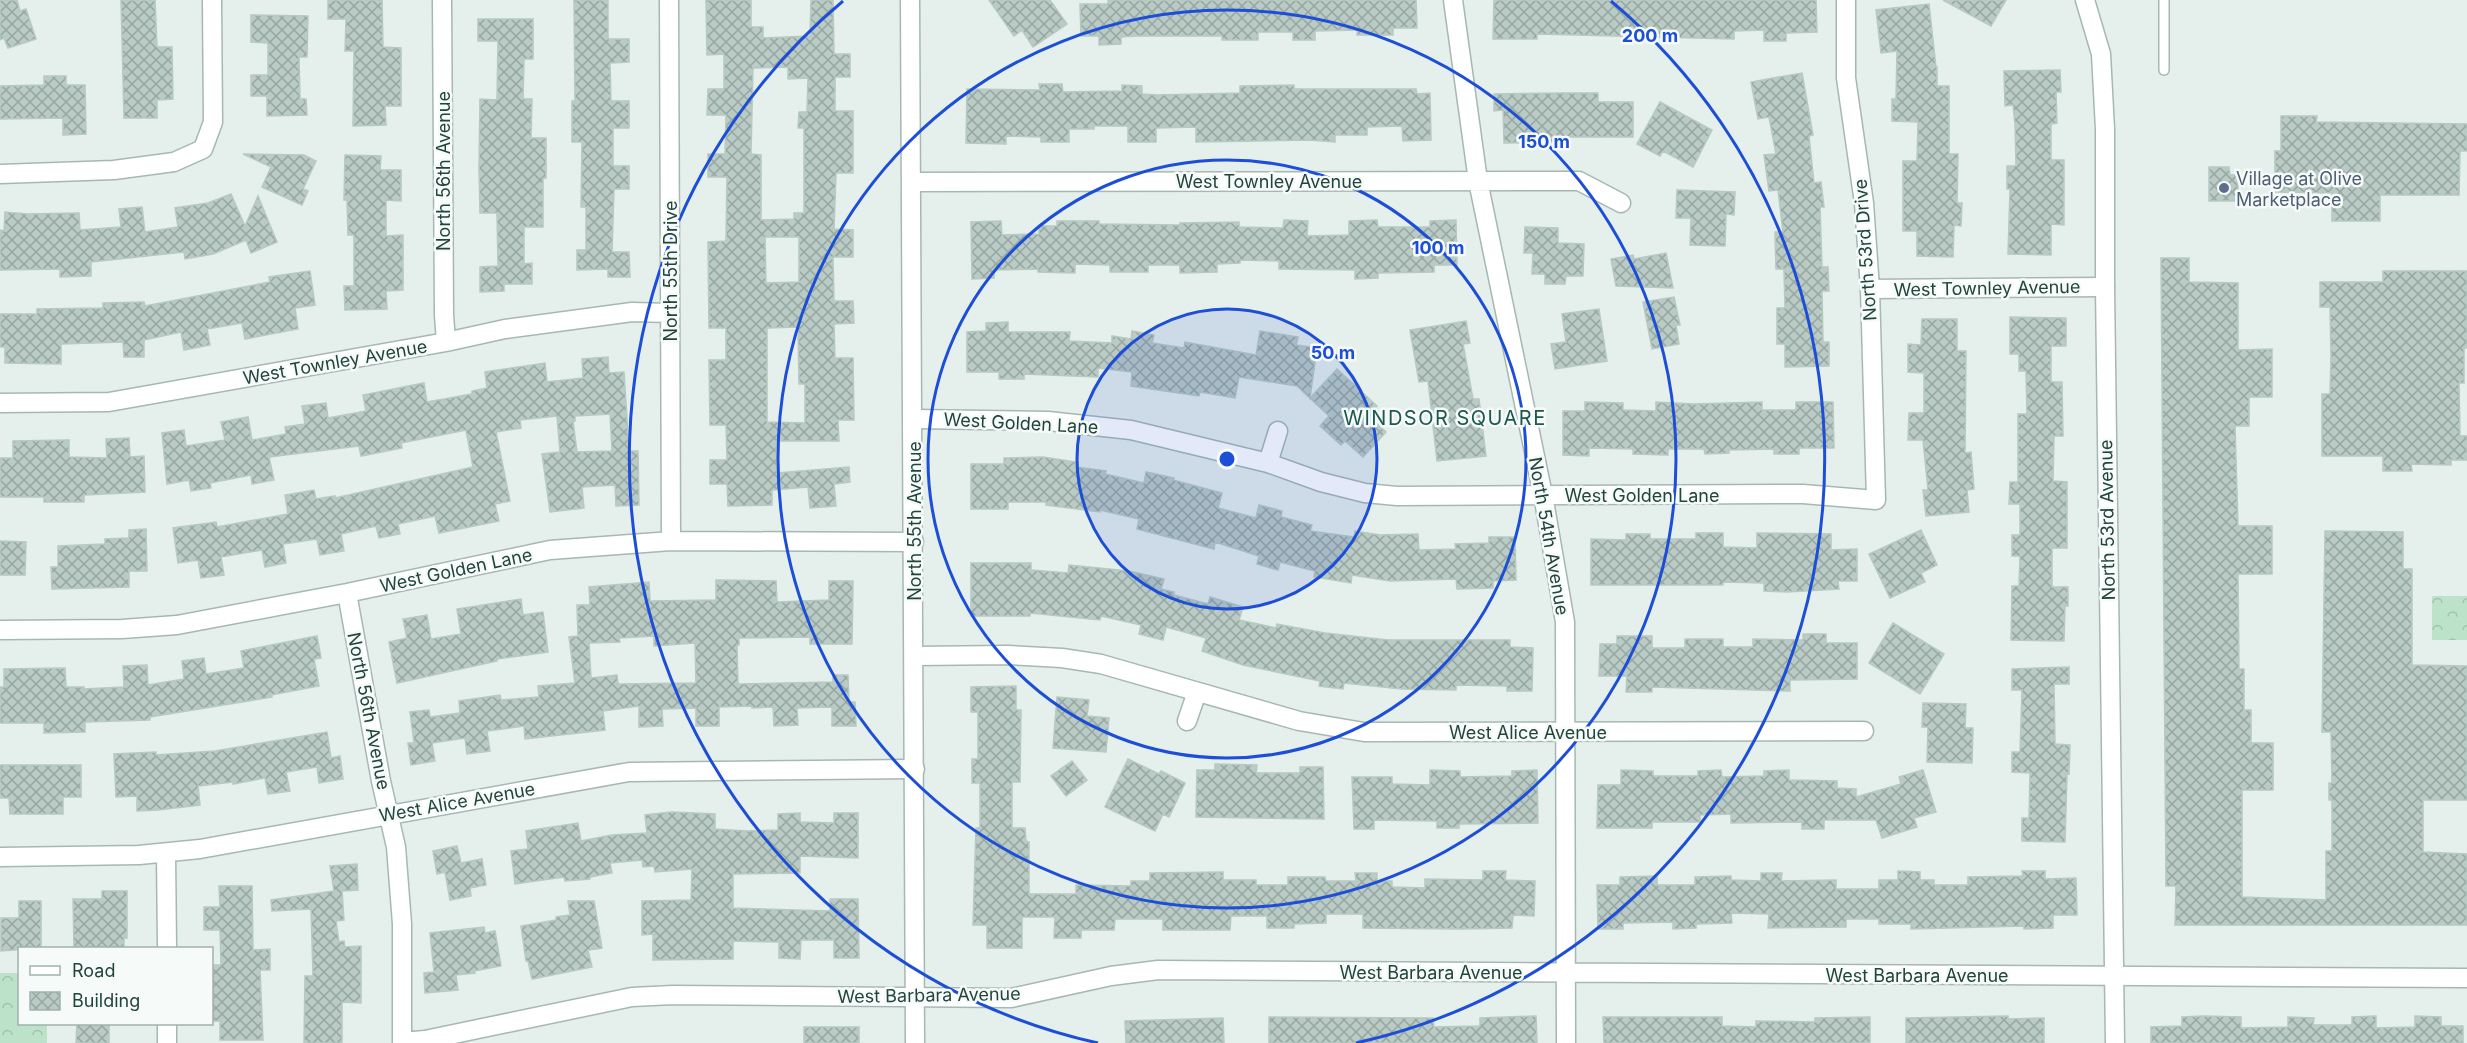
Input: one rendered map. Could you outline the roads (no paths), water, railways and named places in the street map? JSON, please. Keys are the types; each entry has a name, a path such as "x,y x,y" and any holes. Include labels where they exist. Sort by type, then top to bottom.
{"street":[{"path":"0,174 114,171 174,162 203,149 213,122 212,0"},
{"name":"North 56th Avenue","path":"441,0 443,303 446,342"},
{"name":"North 55th Drive","path":"669,0 671,541"},
{"name":"North 55th Avenue","path":"910,0 914,419 915,1043"},
{"name":"North 54th Avenue","path":"1453,0 1478,181 1543,495 1565,622 1566,1043"},
{"name":"North 53rd Drive","path":"1846,0 1846,78 1864,203 1870,289 1876,500"},
{"name":"North 53rd Avenue","path":"2085,0 2101,54 2105,129 2115,1043"},
{"name":"West Townley Avenue","path":"912,182 1579,181 1621,203"},
{"name":"West Townley Avenue","path":"1870,289 2105,287"},
{"name":"West Townley Avenue","path":"0,403 109,402 446,342 506,329 632,312 670,313"},
{"name":"West Golden Lane","path":"914,419 1048,421 1131,430 1268,463 1321,482 1365,493 1397,496 1803,494 1876,500"},
{"path":"1268,463 1278,431"},
{"name":"West Golden Lane","path":"0,630 122,629 177,625 347,593 550,550 671,541 914,542"},
{"name":"North 56th Avenue","path":"347,593 400,877 402,1042"},
{"name":"West Alice Avenue","path":"915,656 1008,655 1062,658 1101,664 1299,721 1364,732 1864,731"},
{"path":"1187,721 1197,692"},
{"name":"West Alice Avenue","path":"0,857 166,853 279,836 388,814 629,772 915,769"},
{"path":"166,853 167,947"},
{"name":"West Barbara Avenue","path":"402,1042 425,1040 632,998 673,995 1011,998 1111,976 1158,970 2467,978"},
{"path":"167,1025 167,1043"}],"lane":[{"path":"2164,0 2164,70"}],"place":[{"name":"Village at Olive Marketplace","path":"2224,188"}],"district":[{"name":"WINDSOR SQUARE","path":"1445,418"}]}
